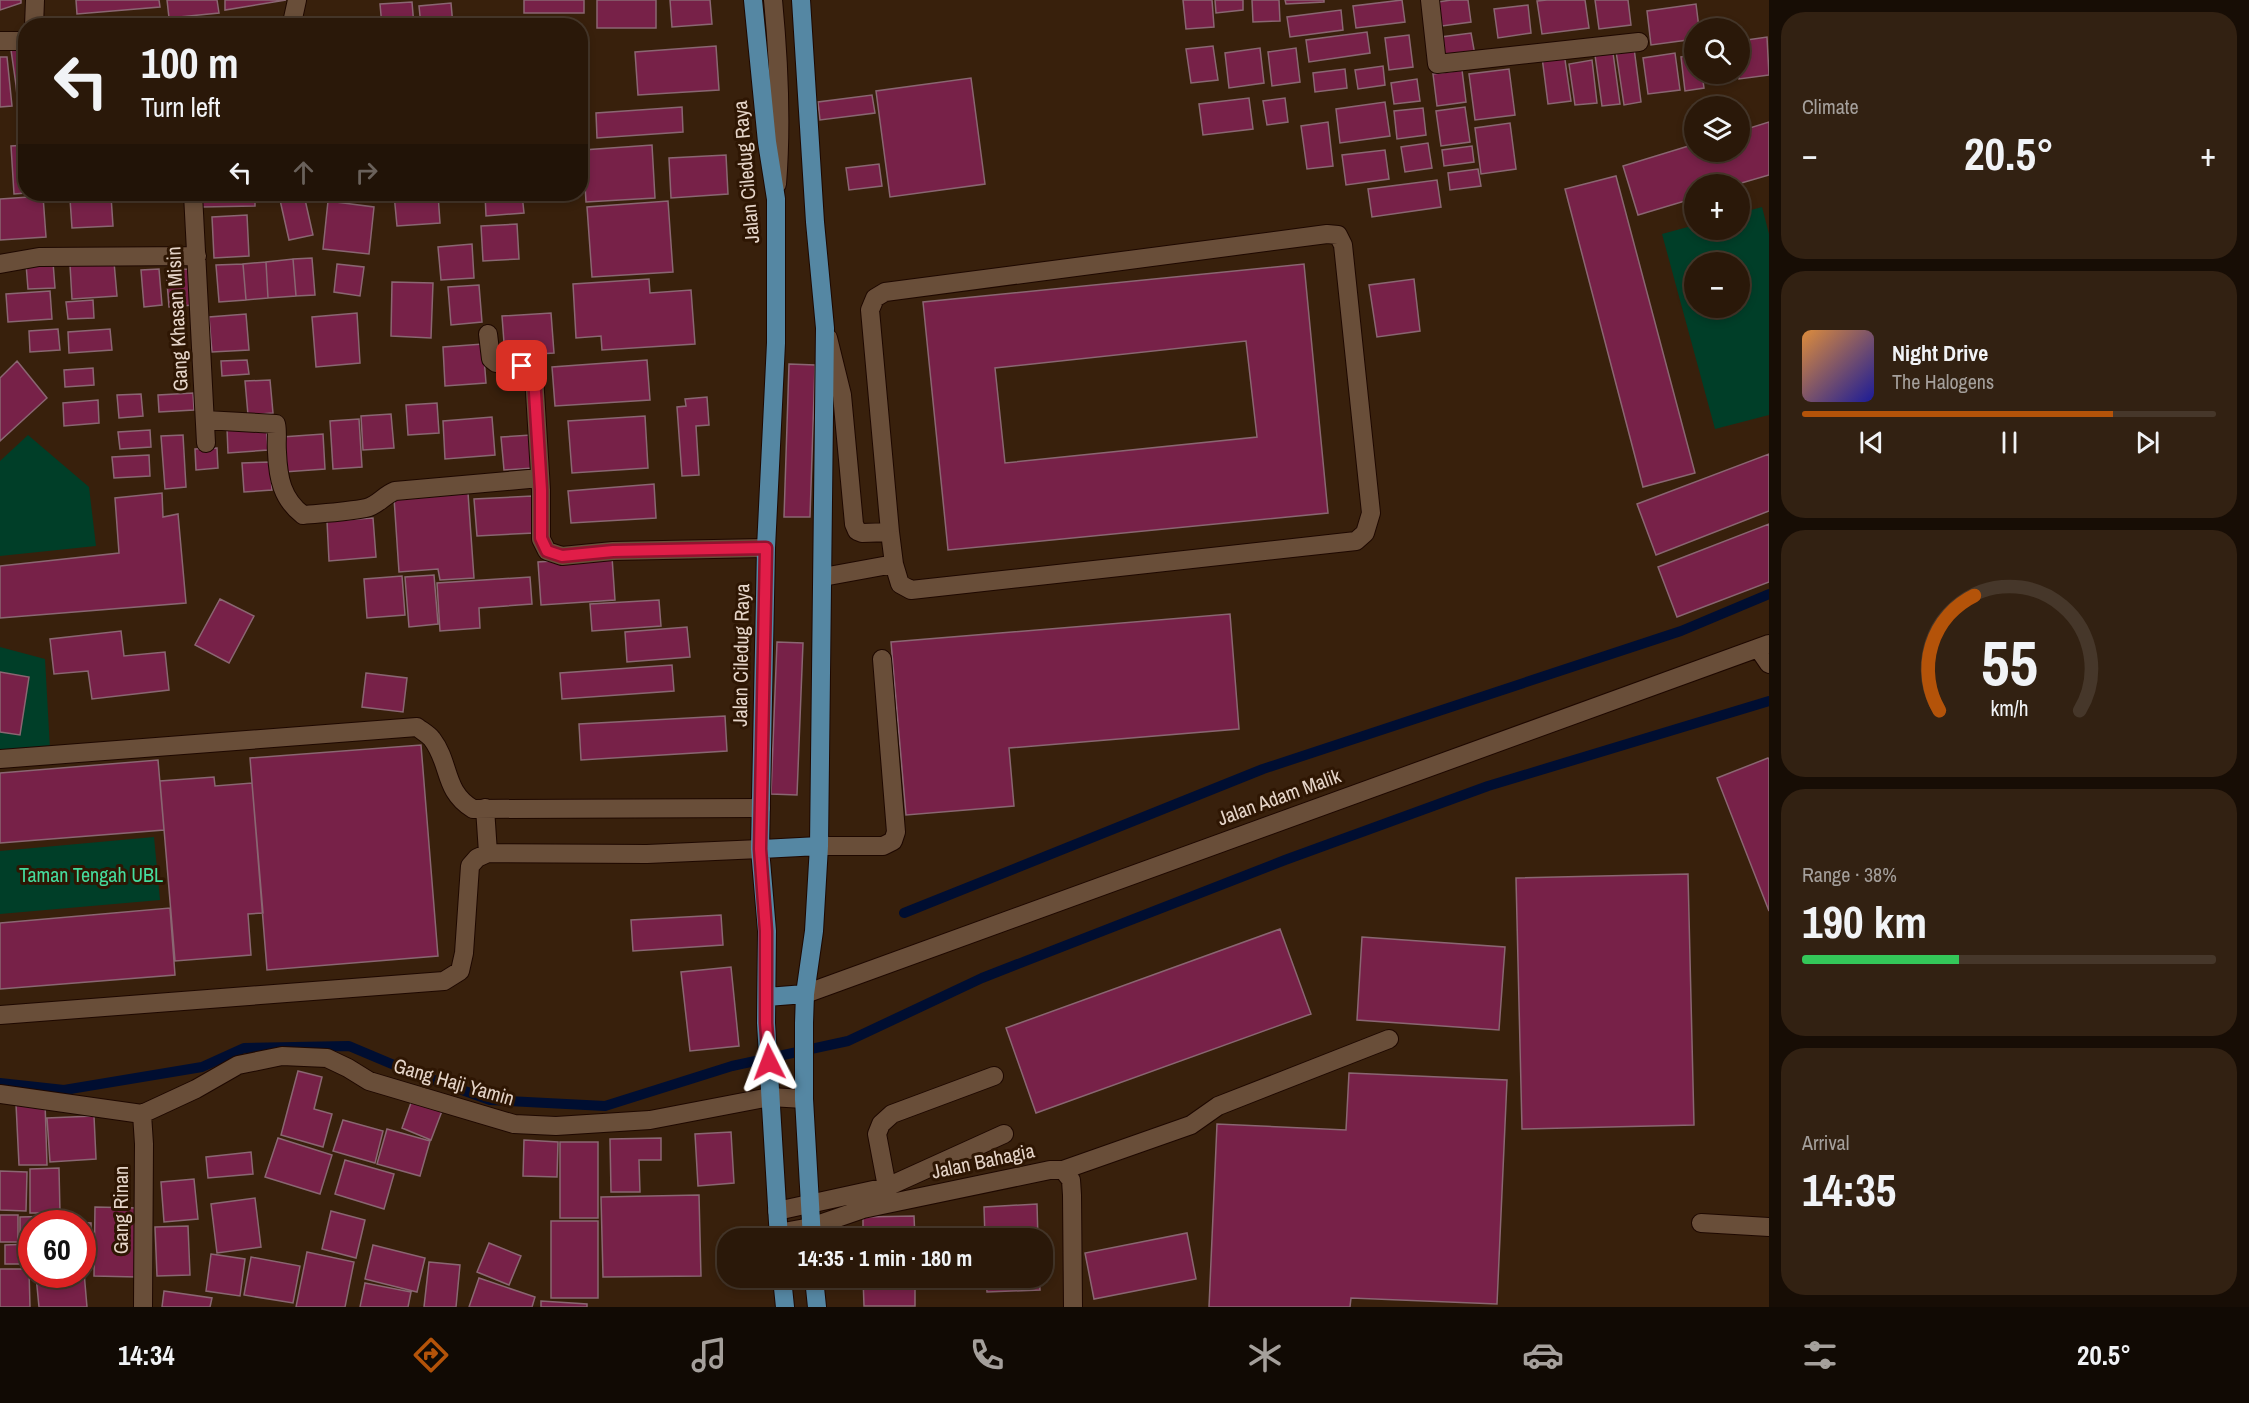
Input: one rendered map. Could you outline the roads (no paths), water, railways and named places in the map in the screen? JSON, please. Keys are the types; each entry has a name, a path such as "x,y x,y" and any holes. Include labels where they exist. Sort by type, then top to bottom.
{"main road":[{"name":"Jalan Ciledug Raya","path":"753,0 767,142 776,199 776,343 766,548 760,849 766,931 766,1023 778,1228"},
{"path":"801,0 815,222 825,328 819,846 814,931 805,994 804,1023 804,1091 812,1228"},
{"path":"760,849 819,846"},
{"path":"767,997 805,994"},
{"path":"783,1288 785,1307"},
{"path":"815,1288 817,1307"}],"street":[{"path":"34,18 35,0"},
{"path":"293,18 297,0"},
{"path":"773,0 780,75 780,146 776,199"},
{"path":"1430,0 1437,64 1639,42"},
{"path":"0,41 18,41"},
{"name":"Gang Khasan Misin","path":"193,201 206,443"},
{"path":"1327,234 1338,235 1343,245 1371,513 1365,533 1356,541 911,590 900,584 894,564 870,310 875,298 885,292 1327,234"},
{"path":"0,264 39,257 196,256"},
{"path":"825,328 842,395 854,524 857,531 862,533 890,531"},
{"path":"488,334 491,359 496,363 529,369 534,376 541,538 547,551 562,556 613,551 766,548"},
{"path":"205,420 276,424 280,484 294,508 303,515 366,508 394,491 540,478"},
{"path":"823,577 894,564"},
{"path":"1763,646 1769,664"},
{"name":"Jalan Adam Malik","path":"805,994 1763,646"},
{"path":"819,846 883,846 893,841 897,832 882,658"},
{"path":"0,759 417,727 431,737 455,794 462,802 473,808 761,808"},
{"path":"485,808 488,853"},
{"path":"0,1015 444,981 460,971 470,867 477,858 488,853 646,854 760,849"},
{"path":"1063,1170 1191,1125 1218,1106 1389,1039"},
{"name":"Gang Haji Yamin","path":"142,1114 196,1089 238,1065 282,1056 327,1058 369,1081 514,1124 556,1126 650,1120 770,1089"},
{"path":"887,1187 877,1134 881,1124 892,1114 994,1076"},
{"path":"770,1089 804,1091"},
{"path":"0,1094 142,1114"},
{"name":"Gang Rinan","path":"142,1114 144,1144 143,1307"},
{"path":"777,1211 887,1187 1004,1134"},
{"name":"Jalan Bahagia","path":"823,1228 863,1209 1050,1170 1063,1170 1071,1180 1073,1307"},
{"path":"1701,1223 1769,1227"}],"waterway":[{"path":"904,913 1263,769 1681,631 1769,594"},
{"path":"0,1083 64,1090 202,1067 244,1048 349,1046 406,1070 490,1100 605,1106 732,1066 848,1041 982,978 1285,860 1488,786 1769,701"}],"park label":[{"name":"Taman Tengah UBL","path":"91,875"}]}
